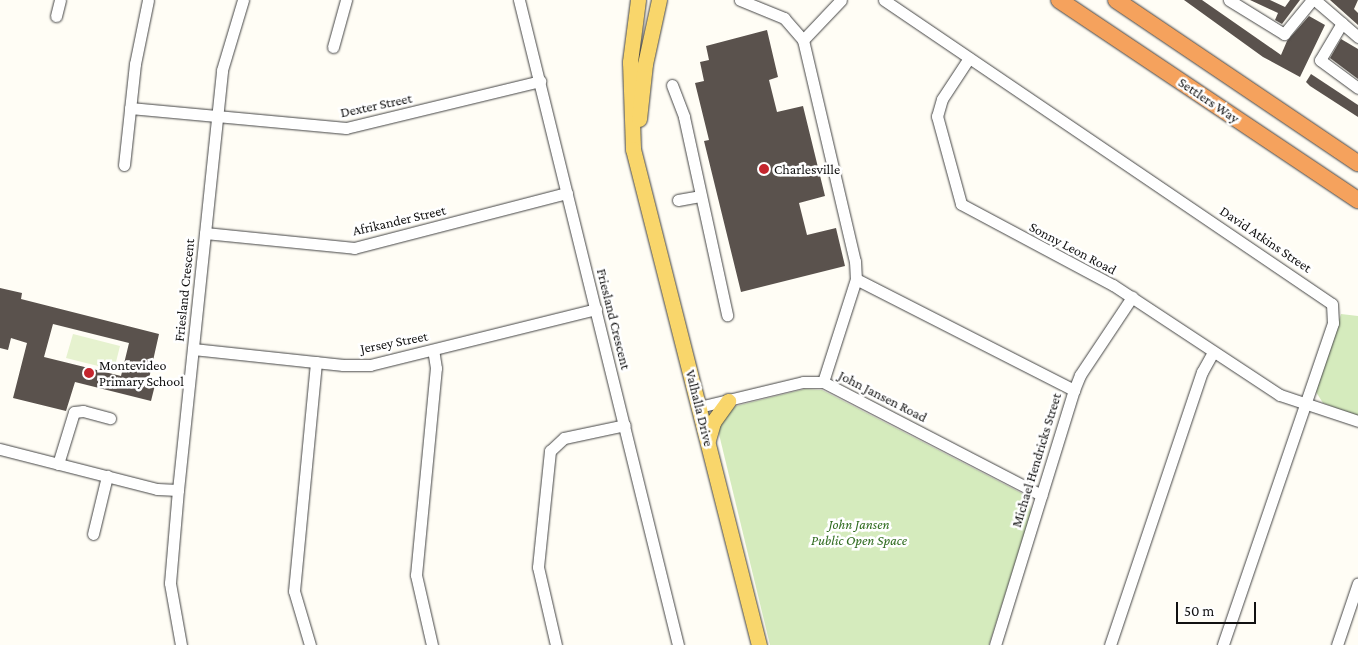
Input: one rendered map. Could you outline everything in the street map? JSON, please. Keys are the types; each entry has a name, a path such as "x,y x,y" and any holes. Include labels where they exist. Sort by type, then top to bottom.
{"highway":[{"name":"Settlers Way","path":"1060,0 1358,200"},
{"path":"1116,0 1358,163"}],"main road":[{"name":"Valhalla Drive","path":"638,0 629,86 633,149 759,645"},
{"name":"Valhalla Drive","path":"640,171 640,90 659,0"},
{"path":"708,440 713,422 728,400"}],"street":[{"path":"56,16 60,0"},
{"path":"124,165 135,64 148,0"},
{"name":"Friesland Crescent","path":"181,645 170,583 178,490 222,70 243,0"},
{"path":"333,47 346,0"},
{"name":"Friesland Crescent","path":"519,0 678,645"},
{"path":"740,0 784,18 803,40 855,261 856,278 823,382"},
{"path":"803,40 840,0"},
{"name":"David Atkins Street","path":"884,0 1330,301 1334,319 1223,645"},
{"path":"1229,0 1284,34 1314,0 1358,37"},
{"path":"1342,23 1320,60 1358,88"},
{"name":"Sonny Leon Road","path":"969,58 942,99 937,116 959,202 967,209 1132,297 1280,396 1358,421"},
{"name":"Dexter Street","path":"130,108 353,128 540,81"},
{"path":"672,85 684,118 727,315"},
{"name":"Afrikander Street","path":"205,233 354,248 567,194"},
{"path":"678,200 700,196"},
{"path":"856,278 1074,390"},
{"name":"Michael Hendricks Street","path":"995,645 1074,390 1080,375 1132,297"},
{"name":"Jersey Street","path":"193,349 316,362 370,365 596,309"},
{"path":"432,645 416,574 436,368 433,350"},
{"path":"1110,645 1202,372 1213,352"},
{"path":"310,645 294,591 316,362"},
{"name":"John Jansen Road","path":"699,407 803,382 823,382 1041,495"},
{"path":"58,464 74,412 83,411 110,418"},
{"path":"556,645 538,566 550,451 564,438 625,425"},
{"path":"0,449 157,489 178,490"},
{"path":"93,534 107,476"},
{"path":"1337,645 1358,583"}],"green space":[{"path":"1341,314 1358,316 1358,416 1323,403 1316,392"},
{"path":"73,334 120,346 114,370 66,358"},
{"name":"John Jansen Public Open Space","path":"805,389 822,390 1029,497 1031,512 989,645 770,645 718,430 727,413 736,406"}],"building":[{"path":"1184,0 1202,0 1281,55 1287,41 1309,16 1325,25 1300,77 1263,57"},
{"path":"1250,0 1270,0 1285,7 1290,0 1300,0 1282,24 1275,20 1278,13"},
{"path":"1330,0 1358,0 1354,9 1358,13 1358,25"},
{"name":"Charlesville","path":"767,30 778,77 769,80 777,112 803,106 825,196 799,203 807,235 836,228 845,266 741,292 704,141 709,140 695,83 704,81 700,62 709,60 706,46"},
{"path":"1341,39 1358,49 1358,79 1330,58"},
{"path":"1311,74 1358,105 1358,117 1310,86 1306,82"},
{"path":"0,288 22,293 21,299 159,334 148,383 155,385 151,401 75,382 66,411 13,398 27,343 11,338 8,350 0,348","holes":["53,324 129,343 121,376 44,357"]}],"place":[{"name":"Charlesville","path":"764,169"},
{"name":"Montevideo Primary School","path":"89,373"}]}
